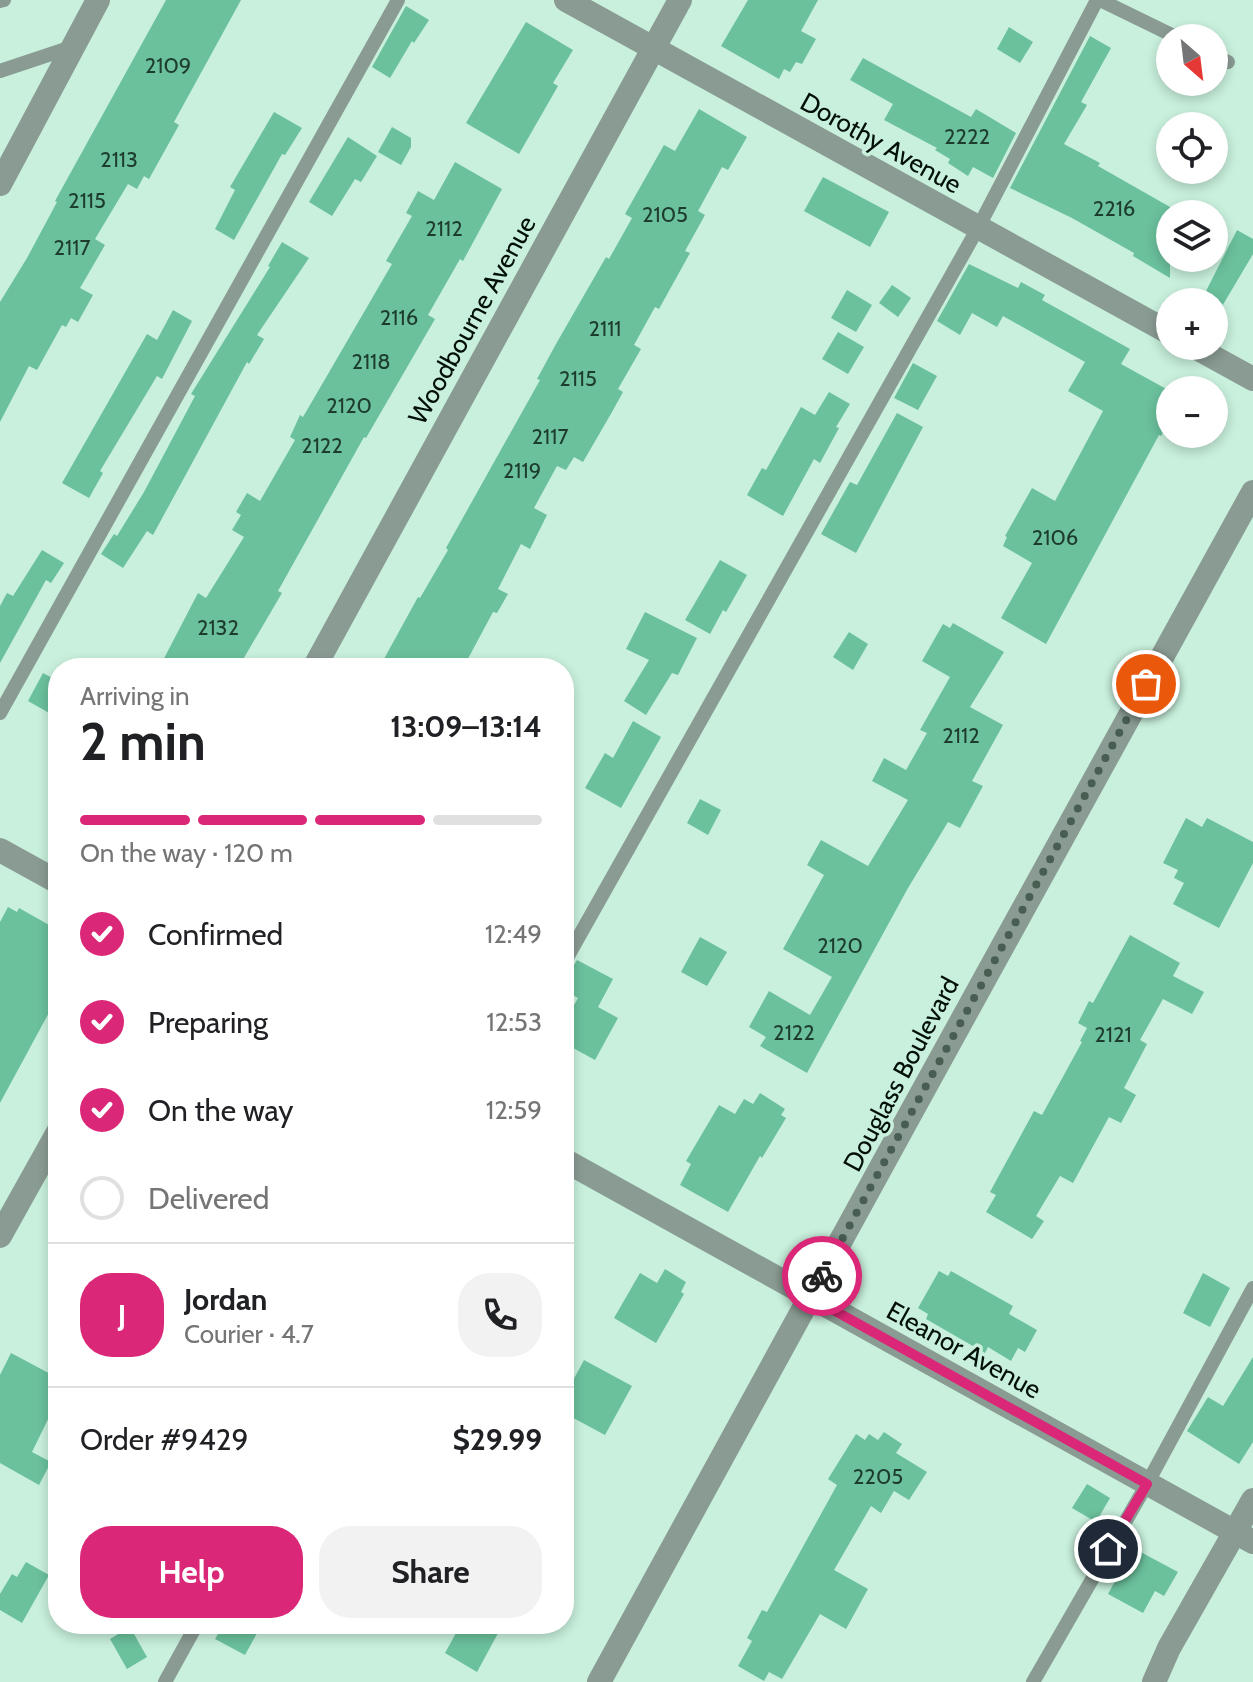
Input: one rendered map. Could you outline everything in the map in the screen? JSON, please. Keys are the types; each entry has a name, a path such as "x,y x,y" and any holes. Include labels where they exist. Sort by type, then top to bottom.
{"street":[{"path":"0,184 98,0"},
{"name":"Dorothy Avenue","path":"566,0 1156,325"},
{"name":"Woodbourne Avenue","path":"319,658 680,0"},
{"path":"1218,360 1253,379"},
{"name":"Douglass Boulevard","path":"599,1682 1253,492"},
{"path":"0,850 48,876"},
{"path":"0,1236 48,1150"},
{"name":"Eleanor Avenue","path":"574,1166 1244,1538"},
{"path":"1154,1682 1176,1635 1244,1538 1253,1500"}],"lane":[{"path":"0,713 398,0"},
{"path":"574,945 978,228 1098,0 1156,28"},
{"path":"0,71 75,47"},
{"path":"1033,1682 1147,1484 1253,1288"},
{"path":"165,1682 191,1634"}],"building":[{"path":"166,0 241,0 174,122 179,125 149,179 144,176 137,189 128,184 95,239 105,245 80,288 93,295 78,322 71,318 66,327 62,325 37,370 29,366 0,422 0,302 27,258"},
{"path":"748,0 818,0 801,31 816,39 802,64 796,62 790,72 784,69 779,79 721,46"},
{"path":"406,6 429,20 390,78 372,67"},
{"path":"526,22 573,50 553,83 558,86 519,154 466,123"},
{"path":"1009,27 1033,42 1020,63 997,49"},
{"path":"1090,36 1111,48 1081,102 1087,105 1064,144 1158,200 1156,270 1133,256 1134,253 1072,218 1010,188"},
{"path":"863,58 971,117 976,109 1016,133 993,178 973,167 968,176 948,163 950,159 935,150 937,148 884,120 893,104 850,80"},
{"path":"699,109 747,137 728,170 722,167 698,211 705,215 685,251 690,253 659,309 655,307 634,345 641,349 618,389 623,392 612,412 583,462 574,457 566,470 557,466 534,508 547,515 530,549 521,544 498,589 508,594 497,613 493,612 468,658 384,658 448,550 446,548 540,380 537,379 556,344 632,218 625,214 664,145 675,151"},
{"path":"274,112 302,128 285,155 282,154 234,240 215,229 235,190 230,187"},
{"path":"392,127 411,138 411,147 401,165 378,152"},
{"path":"348,137 377,156 361,182 355,179 332,216 309,202"},
{"path":"455,162 502,189 463,261 460,259 428,315 435,319 364,437 278,591 282,593 244,658 164,658 198,593 206,598 244,537 232,530 241,515 236,512 247,493 260,501 295,440 290,437 300,415 303,417 392,264 386,261 412,216 406,213 418,191 434,200"},
{"path":"823,177 889,212 870,247 804,211"},
{"path":"1237,230 1253,239 1253,254 1228,296 1228,288 1208,288 1216,272 1228,272 1228,248"},
{"path":"282,242 309,258 257,335 264,339 249,364 247,362 153,535 147,531 123,568 101,554 114,534 117,536 144,492 195,396 191,394 270,267"},
{"path":"969,264 1018,288 1021,282 1045,295 1042,300 1130,349 1121,364 1156,383 1156,441 1046,644 1001,618 1032,563 1003,546 1005,536 1032,488 1055,501 1103,411 1068,391 1085,362 1003,316 997,327 972,313 960,335 937,321"},
{"path":"892,285 911,298 898,317 879,303"},
{"path":"847,290 872,305 856,332 831,318"},
{"path":"173,310 192,321 162,379 157,376 100,471 103,473 89,498 62,483 147,334 157,340"},
{"path":"838,332 864,347 848,374 822,359"},
{"path":"913,363 937,376 918,410 894,398"},
{"path":"829,392 850,404 820,463 814,459 783,516 747,495 762,468 766,470 801,407 815,415"},
{"path":"897,413 923,427 856,553 821,534 850,482 857,485"},
{"path":"42,550 64,563 51,583 46,580 0,663 0,606 7,593 13,596"},
{"path":"720,560 747,575 710,634 685,620"},
{"path":"645,612 697,638 678,675 672,673 646,715 624,701 649,660 626,649"},
{"path":"953,623 1004,652 970,707 1003,725 972,781 983,786 960,828 948,822 908,888 807,1073 760,1046 766,1037 749,1027 769,991 810,1015 832,977 783,949 824,875 807,865 821,840 868,866 908,800 872,781 884,758 906,770 927,733 920,730 950,677 922,661 943,624 950,628"},
{"path":"849,632 868,644 853,670 833,657"},
{"path":"43,673 48,676 48,712 28,701"},
{"path":"633,721 661,737 621,808 585,788 605,753 613,758"},
{"path":"700,799 721,810 708,835 687,823"},
{"path":"1186,818 1202,827 1207,818 1253,842 1253,863 1219,928 1173,904 1184,883 1174,878 1178,870 1163,863"},
{"path":"8,907 17,912 19,908 48,924 48,1014 0,1103 0,922"},
{"path":"1130,935 1180,963 1173,976 1204,992 1192,1014 1163,999 1140,1040 1147,1044 1124,1088 1136,1095 1121,1123 1109,1117 1073,1183 1060,1176 1036,1216 1044,1221 1032,1239 986,1212 996,1195 990,1192 1034,1111 1042,1115 1082,1042 1087,1028 1078,1023 1089,1001 1093,1003"},
{"path":"700,937 727,952 707,986 681,972"},
{"path":"577,960 613,979 598,1007 618,1018 595,1060 574,1048 574,1005 578,998 574,996 574,965"},
{"path":"760,1093 785,1109 781,1115 786,1118 728,1212 680,1185 691,1164 686,1161 719,1105 735,1114 744,1099 753,1104"},
{"path":"665,1269 686,1282 681,1292 684,1294 656,1343 614,1318 640,1273 657,1283"},
{"path":"939,1271 948,1276 951,1271 1013,1306 1009,1314 1037,1330 1025,1352 1018,1348 1011,1361 988,1347 985,1353 926,1319 928,1314 918,1308"},
{"path":"1203,1273 1230,1288 1210,1327 1183,1313"},
{"path":"11,1353 48,1373 48,1419 32,1452 48,1460 48,1468 39,1485 0,1463 0,1375"},
{"path":"1253,1357 1253,1442 1239,1464 1187,1431 1208,1397 1223,1406"},
{"path":"584,1360 632,1386 605,1435 574,1418 574,1378"},
{"path":"884,1432 902,1444 896,1453 927,1472 909,1500 894,1491 881,1513 871,1506 834,1570 868,1589 846,1629 820,1614 782,1679 769,1672 764,1681 738,1666 752,1641 747,1638 762,1610 767,1612 837,1485 828,1479 856,1434 865,1440 869,1434 878,1440"},
{"path":"1087,1484 1110,1498 1096,1522 1072,1508"},
{"path":"1133,1548 1178,1572 1164,1596 1155,1591 1143,1613 1108,1594"},
{"path":"26,1562 48,1574 22,1623 0,1610 0,1594 12,1574 17,1577"},
{"path":"118,1634 134,1634 147,1657 127,1669 110,1639"},
{"path":"218,1634 257,1634 245,1655 215,1639"},
{"path":"455,1634 498,1634 477,1672 445,1653"}],"way so far":[{"path":"822,1276 1146,684"}],"route":[{"path":"822,1276 810,1297 1147,1484 1108,1549"}]}
